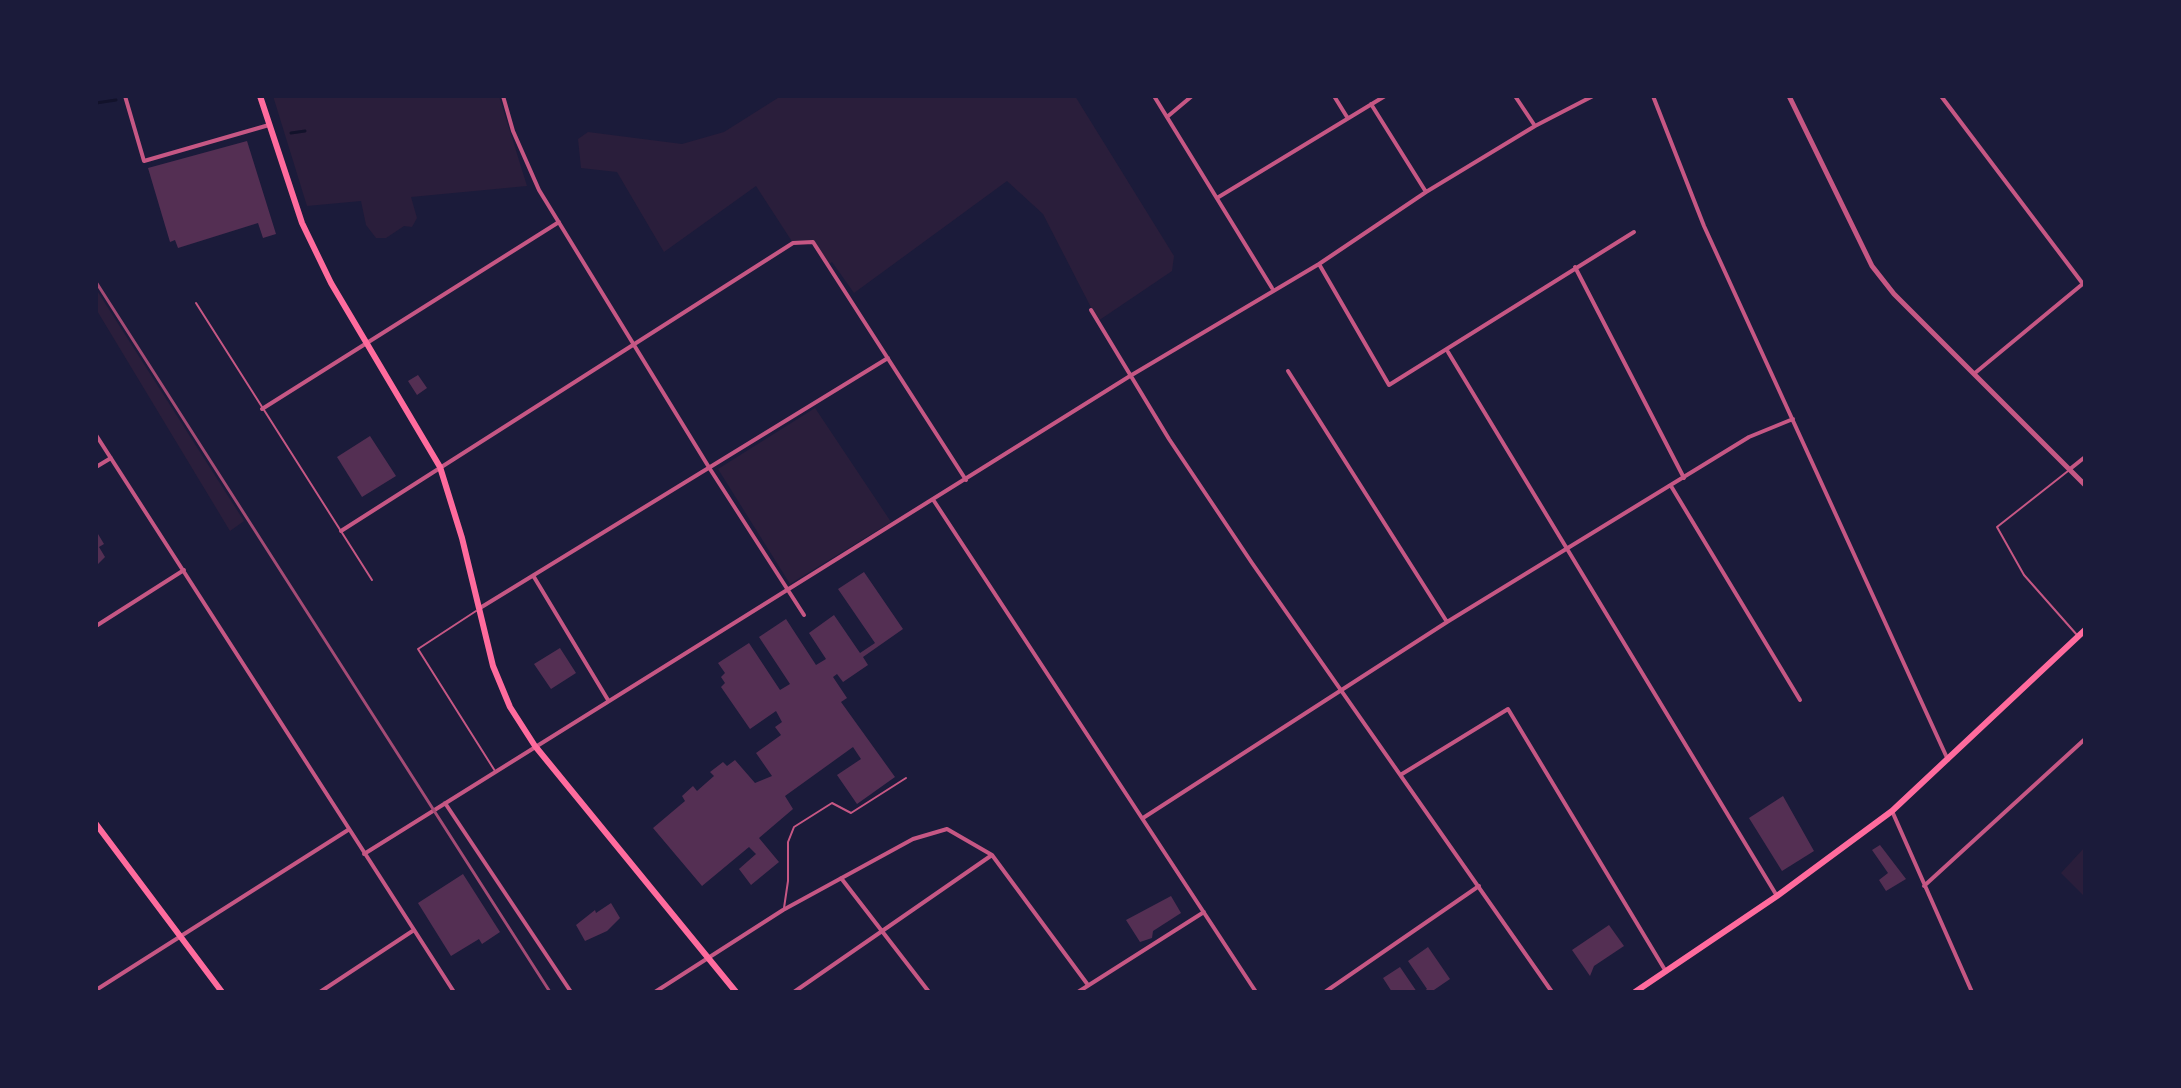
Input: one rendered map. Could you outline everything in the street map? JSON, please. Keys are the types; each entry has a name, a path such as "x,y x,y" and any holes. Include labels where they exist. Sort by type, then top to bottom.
{"main road":[{"path":"260,96 302,223 331,283 440,467 493,666 510,707 535,746 736,992"},
{"path":"1635,992 1777,896 1892,811 2085,630"},
{"path":"96,824 222,992"}],"street":[{"path":"125,96 144,161 269,125"},
{"path":"503,96 530,174 710,469 804,615"},
{"path":"1154,96 1272,289"},
{"path":"1167,117 1192,96"},
{"path":"1334,96 1347,117"},
{"path":"1217,198 1385,96"},
{"path":"1515,96 1535,126"},
{"path":"364,854 1130,376 1272,289 1319,264 1426,192 1535,126 1593,96"},
{"path":"1653,96 1704,226 1948,760"},
{"path":"1789,96 1872,266 1894,294 2085,485"},
{"path":"1941,96 2084,283 1975,373"},
{"path":"1371,104 1426,192"},
{"path":"262,409 366,340 559,222"},
{"path":"1319,264 1389,385 1448,352 1469,332 1634,232"},
{"path":"341,531 793,243 813,242 966,480"},
{"path":"1575,267 1684,478"},
{"path":"1091,310 1130,376 1252,563 1552,992"},
{"path":"1448,352 1777,896"},
{"path":"480,608 888,358"},
{"path":"1288,371 1447,622"},
{"path":"1143,818 1447,622 1749,437 1793,419"},
{"path":"96,435 454,992"},
{"path":"2070,469 2085,457"},
{"path":"96,467 111,458"},
{"path":"1670,486 1800,700"},
{"path":"934,501 1256,992"},
{"path":"96,626 184,570"},
{"path":"534,577 608,700"},
{"path":"1402,774 1508,709 1665,970"},
{"path":"1924,886 2085,739"},
{"path":"445,803 571,992"},
{"path":"1892,811 1972,992"},
{"path":"655,992 709,959 739,935 783,910 922,836 947,829 992,855 1088,985"},
{"path":"96,990 348,830"},
{"path":"794,992 992,855"},
{"path":"841,878 929,992"},
{"path":"1325,992 1479,886"},
{"path":"1078,992 1204,912"},
{"path":"320,992 414,930"}],"lane":[{"path":"196,303 372,580"},
{"path":"2070,469 1997,527 2024,575 2078,636"},
{"path":"480,608 418,649 496,772"},
{"path":"783,910 788,881 788,842 794,827 832,803 851,813 906,778"}],"shaded area":[{"path":"273,96 499,96 527,186 411,197 417,218 412,227 404,226 386,238 376,238 366,225 361,201 307,206"},
{"path":"781,96 1075,96 1174,256 1172,271 1098,321 1043,214 1007,181 854,293 832,262 828,265 813,242 793,243 756,186 664,252 617,172 581,168 578,139 588,132 682,144 724,132"},
{"path":"96,289 244,521 230,531 96,309"},
{"path":"815,408 891,522 790,584 718,469"},
{"path":"2085,847 2085,897 2061,873"}],"building":[{"path":"247,141 276,234 263,238 258,223 178,248 175,240 170,242 148,168"},
{"path":"418,375 427,388 417,395 408,381"},
{"path":"370,436 396,476 362,497 337,457"},
{"path":"98,534 104,544 99,547 105,557 96,566"},
{"path":"864,572 903,629 863,657 868,665 843,682 837,674 833,677 847,698 841,702 895,777 857,804 837,775 861,759 853,747 785,796 793,809 759,838 779,862 751,885 739,869 756,854 749,847 702,886 653,828 685,801 682,796 693,786 697,791 714,776 710,772 723,762 727,766 735,760 755,783 772,776 756,753 781,735 775,727 782,722 776,711 750,729 721,687 725,683 721,677 725,673 718,663 749,643 780,690 790,684 759,637 786,619 816,665 826,659 809,633 834,615 860,653 875,643 838,589"},
{"path":"560,648 576,673 551,689 534,664"},
{"path":"1783,796 1814,851 1782,871 1749,818"},
{"path":"1880,845 1906,879 1886,891 1879,880 1888,873 1872,850"},
{"path":"463,874 500,932 482,944 479,939 451,956 418,903"},
{"path":"1171,896 1181,913 1153,931 1152,938 1140,942 1126,920"},
{"path":"611,903 620,918 607,931 585,941 576,925 595,910 596,913"},
{"path":"1609,925 1624,946 1594,966 1590,976 1572,950"},
{"path":"1428,947 1450,979 1431,992 1423,992 1427,989 1408,961"},
{"path":"1400,967 1417,992 1392,992 1383,978"}],"waterway":[{"path":"96,103 116,100"},
{"path":"291,133 305,131"}],"railway":[{"path":"96,282 550,992"}]}
